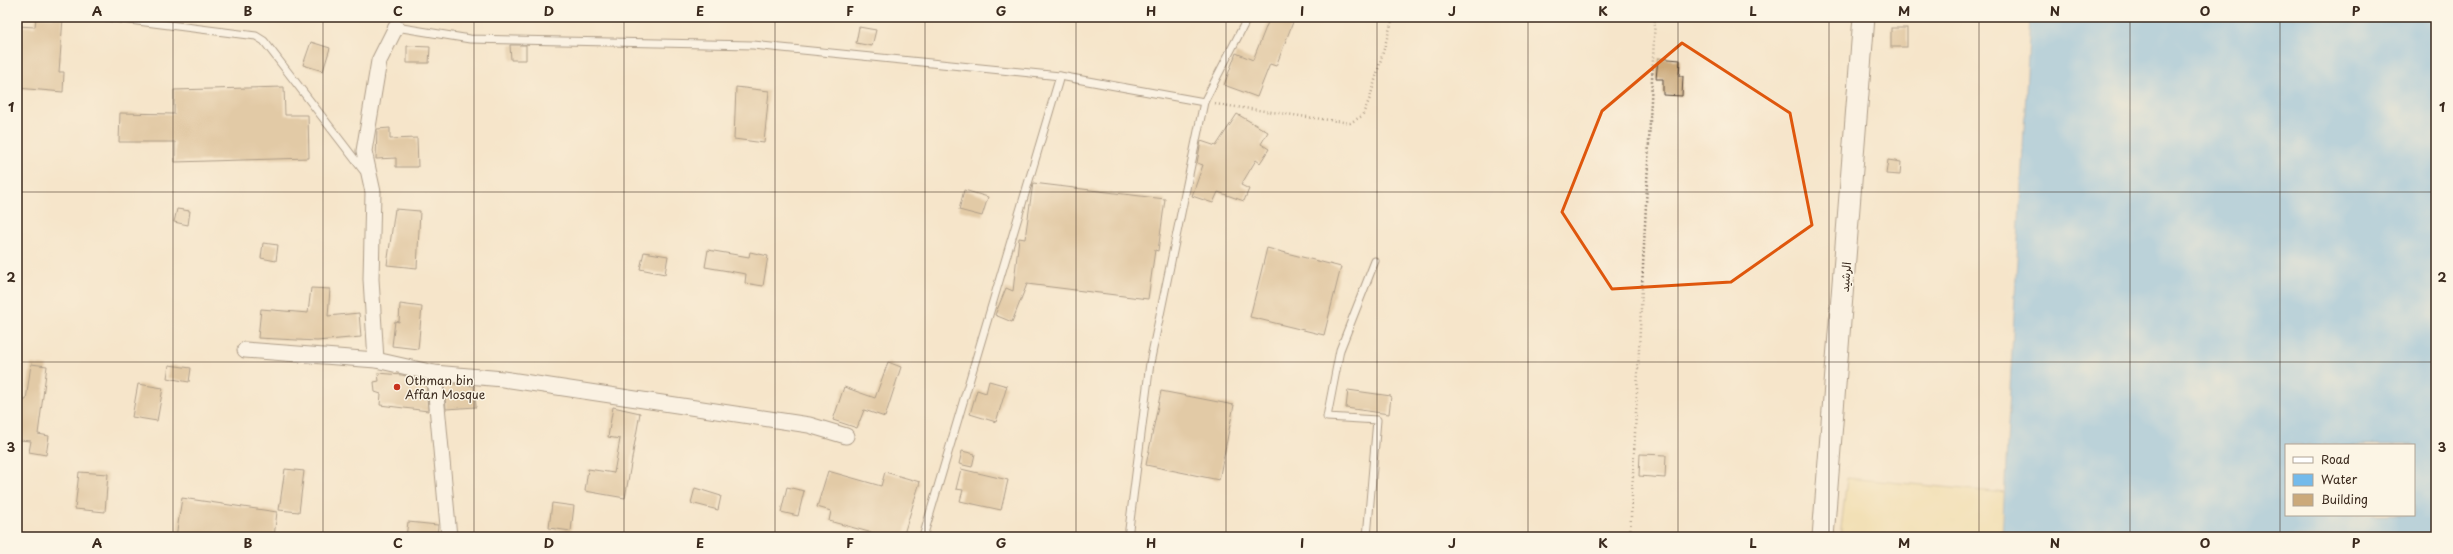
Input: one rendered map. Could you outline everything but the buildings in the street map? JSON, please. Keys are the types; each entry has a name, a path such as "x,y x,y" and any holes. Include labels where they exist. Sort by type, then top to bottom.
{"main road":[{"name":"الرشيد","path":"1823,537 1864,17"}],"street":[{"path":"376,360 371,280 373,192 368,176 364,151 379,61 396,27"},
{"path":"245,350 376,360 434,373 503,379 678,404 809,425 846,436"},
{"path":"434,373 449,537"}],"lane":[{"path":"106,17 256,36 264,41 368,176"},
{"path":"1128,537 1150,363 1204,102 1248,17"},
{"path":"396,27 470,39 753,45 1060,76 1204,102"},
{"path":"923,537 1060,76"},
{"path":"1367,537 1377,420 1327,417 1340,350 1375,261"}],"path":[{"path":"1204,102 1350,123 1362,116 1370,98 1393,17"},
{"path":"1630,537 1655,17"}],"highlighted area":[{"path":"1682,43 1790,113 1812,225 1731,282 1612,289 1562,212 1602,111"}],"sand":[{"path":"1847,478 2017,494 2015,537 1840,537"}],"water":[{"path":"2030,17 2436,17 2436,537 2002,537"}],"place":[{"name":"Othman bin Affan Mosque","path":"397,387"}]}
